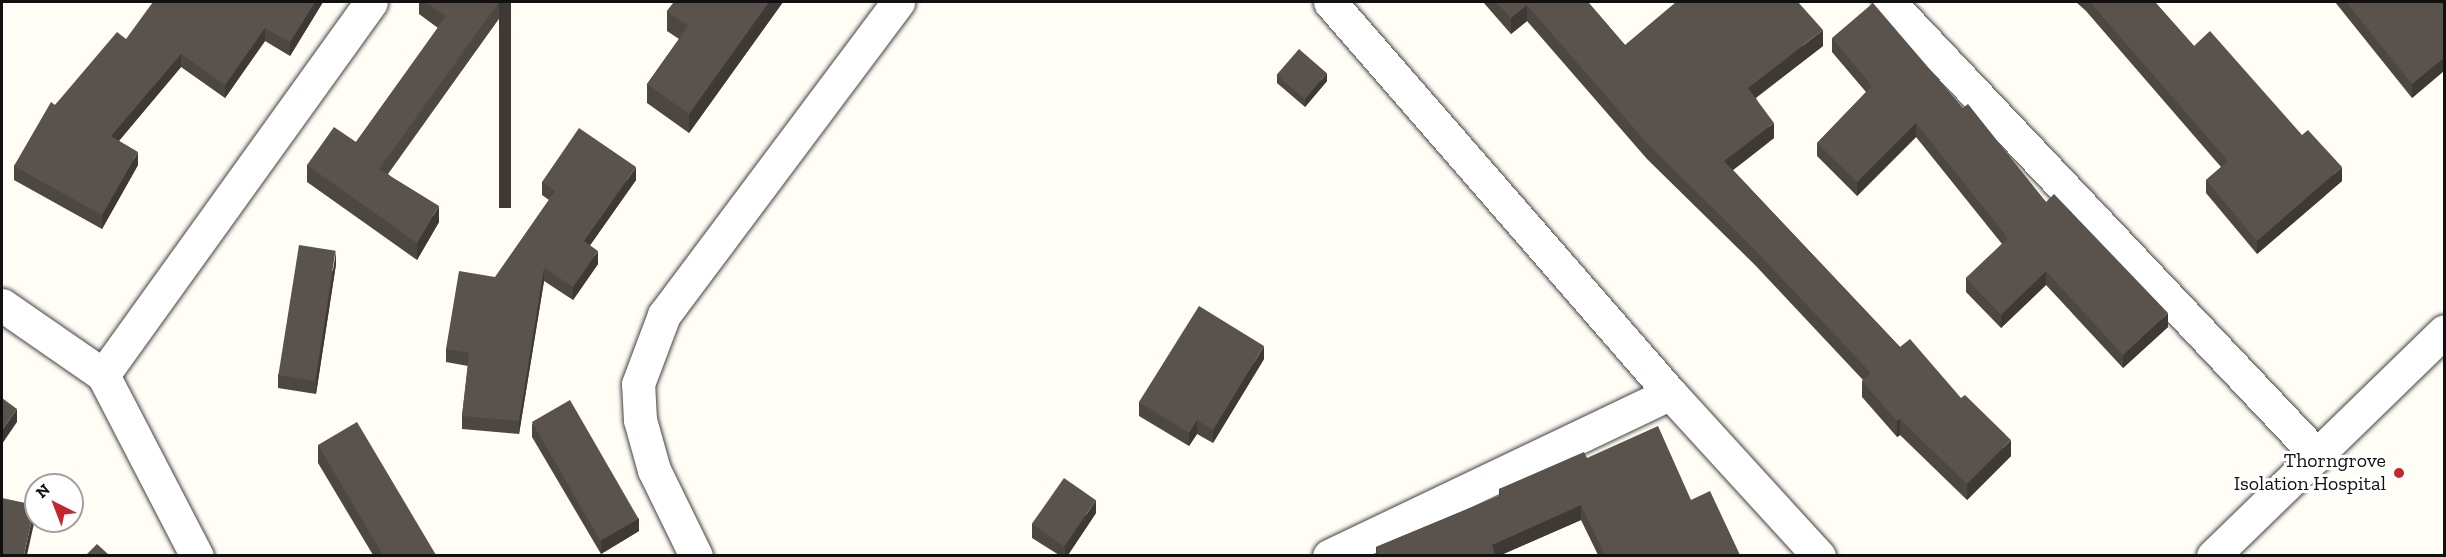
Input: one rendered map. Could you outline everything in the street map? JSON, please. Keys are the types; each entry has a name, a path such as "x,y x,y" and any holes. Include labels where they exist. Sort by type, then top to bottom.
{"street":[{"path":"103,375 371,2"},
{"path":"696,555 654,470 640,420 638,384 664,315 898,2"},
{"path":"1330,2 1670,393 1819,555"},
{"path":"1889,2 2315,453"},
{"path":"2,305 103,375 197,555"},
{"path":"2213,555 2315,453 2445,331"},
{"path":"1329,555 1670,393"}],"building":[{"path":"153,2 315,2 290,42 265,28 225,85 181,54 111,136 138,152 102,215 14,166 51,102 55,105 117,32 126,39"},
{"path":"425,2 499,2 379,169 439,206 417,243 307,165 334,127 356,142 446,16"},
{"path":"674,2 769,2 689,114 647,84 688,26 667,11"},
{"path":"1496,2 1588,2 1625,45 1676,2 1798,2 1823,30 1748,88 1774,123 1724,161 1900,347 1910,339 1961,398 1965,395 2011,440 1967,484 1900,419 1897,421 1862,381 1871,373 1755,250 1647,143 1527,5 1511,18"},
{"path":"2090,2 2155,2 2194,46 2210,31 2302,135 2308,130 2342,167 2257,241 2206,180 2228,161"},
{"path":"2346,2 2445,2 2445,57 2412,84"},
{"path":"1873,3 1963,108 1968,104 2046,202 2054,194 2168,313 2123,355 2046,271 2001,315 1966,278 2008,238 1916,123 1857,182 1817,143 1872,86 1832,38"},
{"path":"1299,49 1327,73 1305,99 1277,75"},
{"path":"579,128 636,167 584,241 598,251 573,287 544,268 519,421 462,416 469,353 446,349 459,271 495,277 555,191 542,182"},
{"path":"299,245 336,251 315,381 278,375"},
{"path":"1199,306 1264,346 1213,430 1197,420 1189,433 1139,402"},
{"path":"2,398 17,409 2,430"},
{"path":"570,400 638,519 600,541 532,422"},
{"path":"357,422 436,555 383,555 318,445"},
{"path":"1658,426 1691,500 1710,491 1740,555 1605,555 1581,505 1492,545 1495,555 1379,555 1376,547 1501,495 1499,489 1584,452 1587,458"},
{"path":"1064,478 1096,500 1064,546 1032,524"},
{"path":"2,498 24,503 24,533 29,533 24,555 2,555"},
{"path":"97,544 109,555 86,555"}],"place":[{"name":"Thorngrove Isolation Hospital","path":"2399,473"}]}
